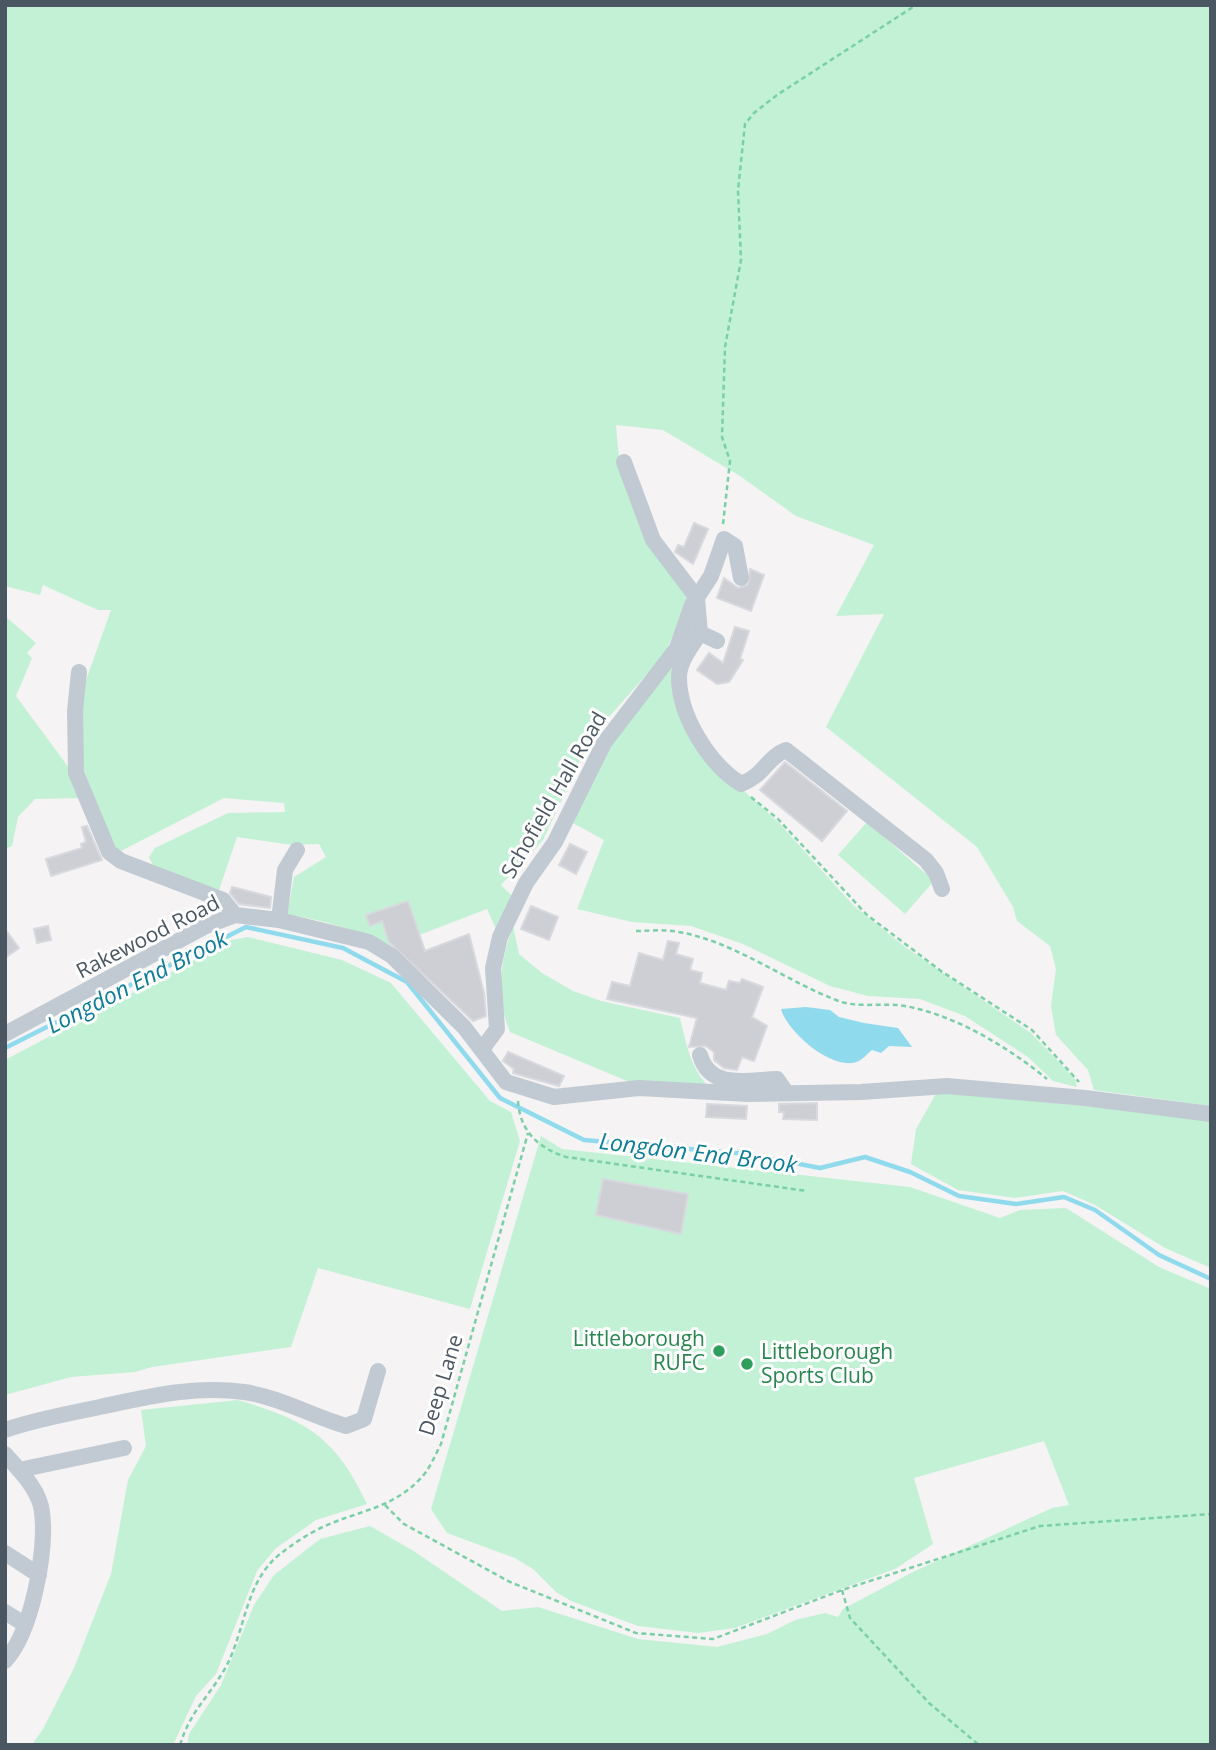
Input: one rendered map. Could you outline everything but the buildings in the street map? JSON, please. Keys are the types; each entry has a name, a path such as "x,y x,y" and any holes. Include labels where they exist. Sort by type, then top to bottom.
{"street":[{"path":"624,463 653,540 697,598 700,633 681,667 682,696 690,721 709,755 731,778 741,784 756,778 778,753 786,750 926,860 936,873 942,889"},
{"path":"724,539 734,546 741,578"},
{"name":"Schofield Hall Road","path":"483,1048 497,1029 493,968 500,937 526,883 555,842 604,743 677,648 697,598 711,576 724,539"},
{"path":"700,633 717,641"},
{"path":"79,672 75,711 76,773 109,852 121,861 223,900 235,915"},
{"path":"279,920 285,870 297,850"},
{"name":"Rakewood Road","path":"5,1034 206,926 235,915 279,920 369,942 392,956 483,1048 506,1082 554,1097 639,1088 861,1092 947,1086 1085,1098 1211,1114"},
{"path":"700,1055 708,1074 717,1079 777,1079 786,1092"},
{"path":"5,1430 41,1418 146,1396 204,1390 245,1392 282,1402 346,1426 364,1419 379,1371"},
{"path":"19,1470 124,1448"},
{"path":"5,1454 28,1480 43,1511 39,1574 24,1624 12,1654 5,1661"},
{"path":"5,1553 39,1574"},
{"path":"5,1612 24,1624"}],"path":[{"path":"724,539 724,493 730,461 722,438 725,347 741,260 738,190 745,124 754,113 777,95 916,5"},
{"path":"751,797 778,818 873,920 941,971 1032,1030 1074,1074 1085,1090 1085,1098"},
{"path":"636,931 691,935 738,952 839,1002 901,1005 921,1009 965,1027 1025,1060 1048,1080 1052,1096"},
{"path":"518,1094 519,1113 528,1133 545,1150 566,1157 807,1191"},
{"name":"Deep Lane","path":"180,1745 199,1702 223,1672 240,1635 250,1595 264,1570 291,1546 323,1526 385,1505 420,1479 441,1444 528,1133"},
{"path":"385,1505 404,1524 510,1581 636,1633 713,1639 842,1590 1040,1526 1211,1514"},
{"path":"842,1590 850,1618 929,1703 979,1745"}],"green space":[{"path":"5,5 1211,5 1211,1106 1094,1090 1088,1070 1056,1035 1051,1006 1056,969 1050,946 1017,921 1013,907 977,847 826,727 884,614 836,616 874,545 796,516 740,476 663,430 616,425 620,470 690,598 664,655 591,737 543,840 501,885 511,895 504,924 496,929 487,909 419,935 408,902 370,926 382,921 391,946 340,926 287,915 294,877 326,857 319,844 292,845 237,837 218,893 155,869 149,857 155,848 228,813 285,812 284,803 224,798 117,853 85,779 81,750 84,686 111,610 98,610 43,585 40,595 5,586"},
{"path":"5,616 36,643 27,653 32,658 16,696 69,768 79,798 35,799 18,817 12,846 5,849"},
{"path":"681,650 674,689 708,758 779,823 853,905 905,947 1031,1033 1075,1079 1077,1087 1053,1081 1028,1057 965,1016 920,999 868,996 830,986 743,944 691,926 632,922 577,909 604,840 571,822 607,747"},
{"path":"867,822 934,881 905,914 838,855"},
{"path":"513,926 519,954 542,973 573,991 601,1001 680,1018 693,1062 708,1086 627,1081 510,1032 502,1005 501,979"},
{"path":"248,937 342,960 391,983 490,1101 511,1112 520,1141 470,1309 318,1268 291,1347 152,1367 135,1372 71,1377 5,1395 5,1060 232,940"},
{"path":"937,1092 1211,1118 1211,1268 1165,1248 1095,1205 1063,1191 1015,1198 958,1190 911,1164 916,1129"},
{"path":"541,1136 562,1149 910,1187 1000,1218 1020,1210 1066,1208 1159,1267 1211,1289 1211,1745 187,1745 189,1734 221,1685 254,1605 274,1575 320,1539 370,1526 412,1550 502,1611 538,1607 638,1639 717,1647 767,1634 795,1620 825,1613 838,1617 843,1609 913,1572 1052,1508 1069,1505 1044,1441 914,1478 933,1544 895,1569 735,1628 698,1633 638,1626 571,1601 556,1592 533,1569 515,1558 447,1533 431,1509"},
{"path":"238,1400 282,1415 316,1434 343,1462 367,1504 316,1520 275,1549 257,1571 216,1674 196,1696 173,1745 32,1745 74,1668 111,1574 128,1480 146,1446 141,1410"}],"water":[{"path":"806,1007 830,1010 839,1017 864,1023 898,1028 912,1047 889,1046 881,1053 872,1050 859,1061 837,1061 825,1056 802,1039 792,1029 781,1009"}],"waterway":[{"name":"Longdon End Brook","path":"5,1048 246,927 343,948 407,982 500,1098 584,1140 748,1154 820,1168 865,1157 910,1172 959,1196 1016,1204 1064,1197 1095,1210 1159,1255 1211,1279"}],"place":[{"name":"Littleborough RUFC","path":"719,1351"},
{"name":"Littleborough Sports Club","path":"747,1364"}]}
